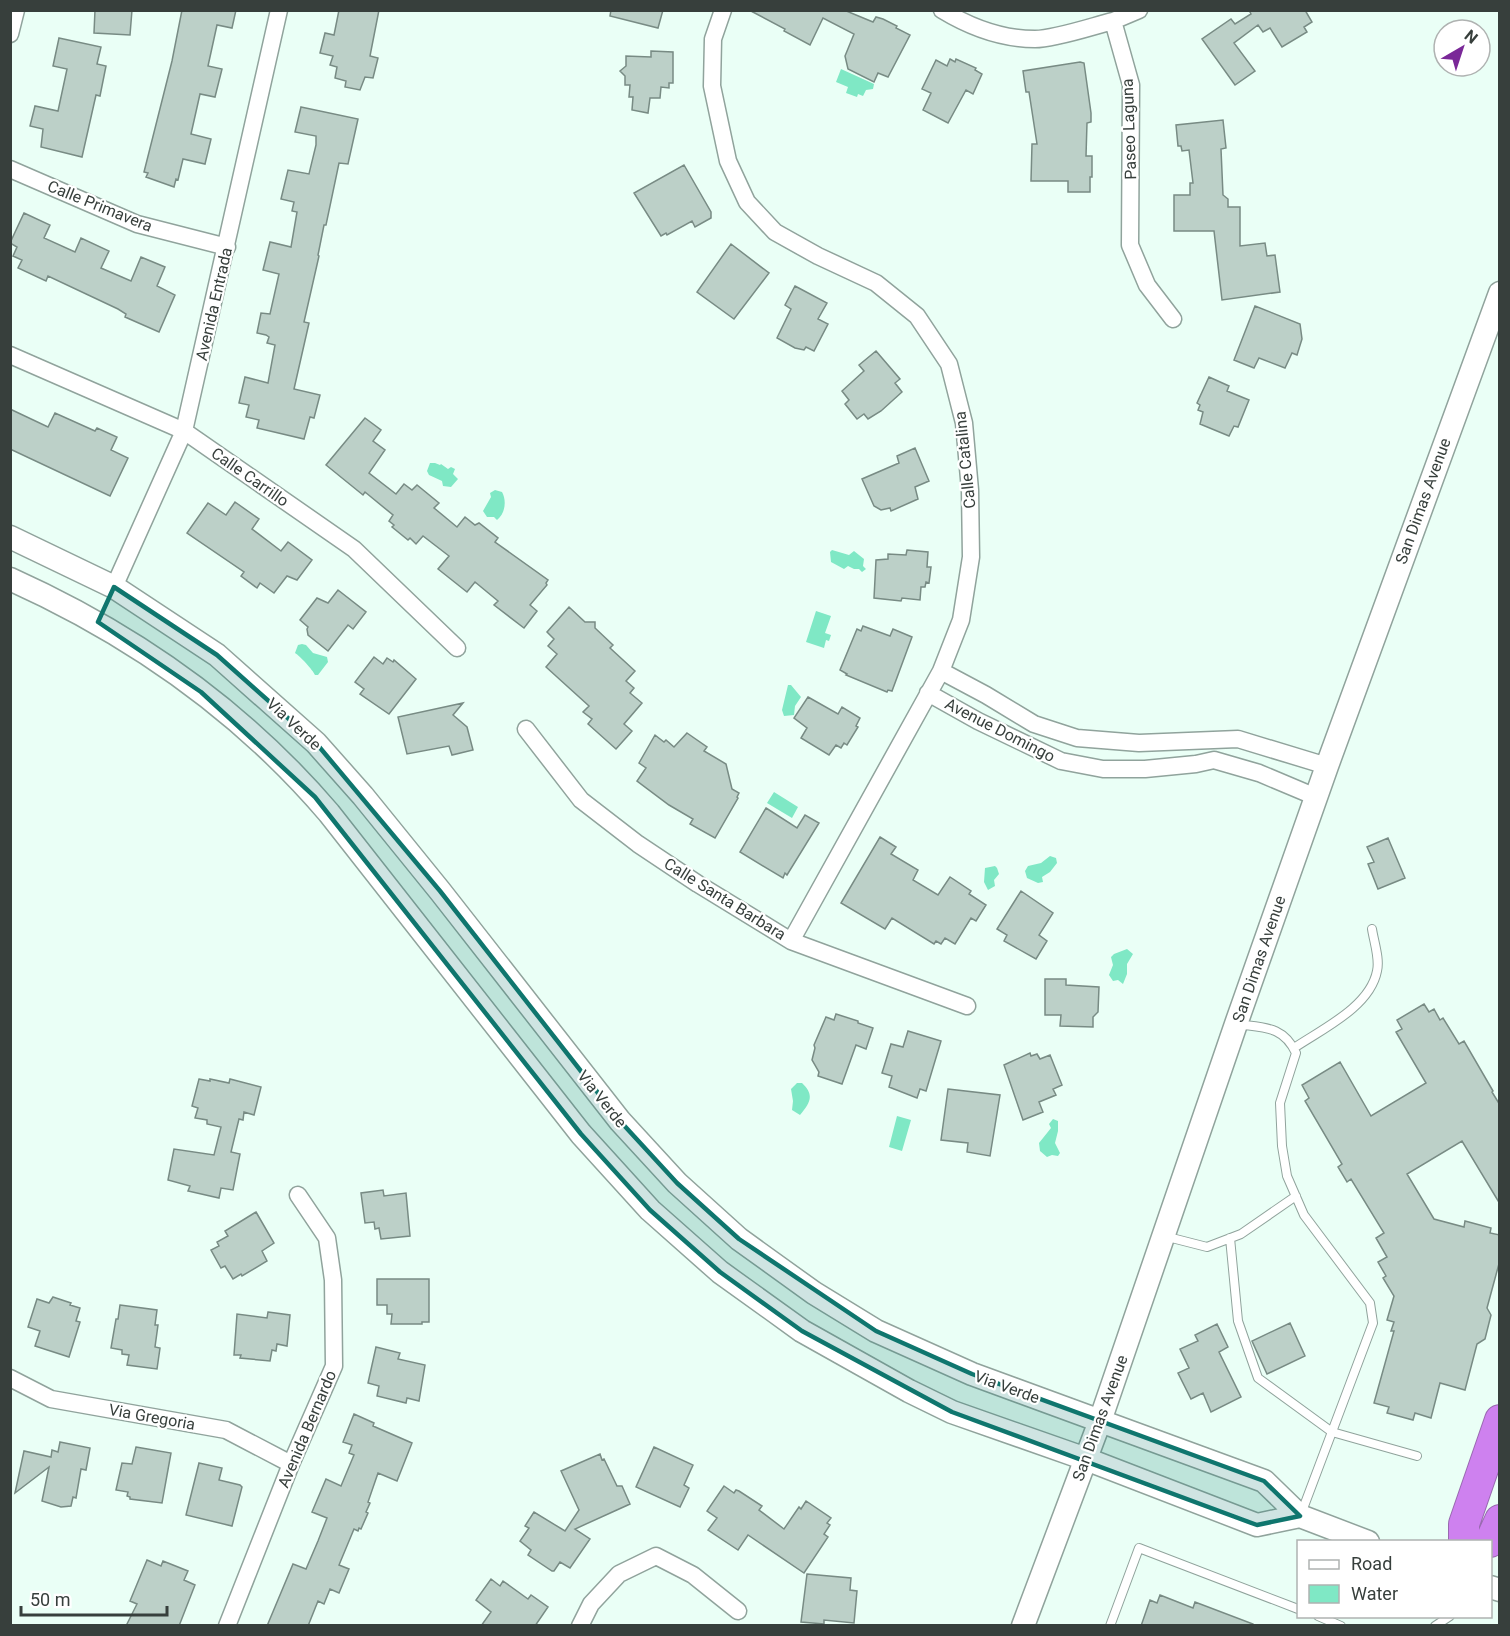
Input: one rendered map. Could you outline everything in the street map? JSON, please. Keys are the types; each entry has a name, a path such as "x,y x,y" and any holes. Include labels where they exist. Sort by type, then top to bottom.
{"highway":[{"path":"1464,1540 1464,1524 1500,1420"},
{"path":"1492,1540 1500,1520"}],"main road":[{"name":"San Dimas Avenue","path":"1023,1626 1100,1421 1327,766 1500,293"},
{"name":"Via Verde","path":"10,537 114,587 216,656 316,742 433,882 620,1121 677,1183 739,1239 814,1293 876,1330 972,1374 1264,1481 1300,1516 1363,1540"},
{"path":"10,579 98,622 146,651 245,727 315,797 581,1134 650,1210 720,1272 802,1331 909,1391 952,1412 1086,1459 1257,1525 1300,1516"},
{"path":"98,622 114,587"}],"street":[{"path":"10,34 16,10"},
{"name":"Avenida Entrada","path":"114,587 184,431 279,10"},
{"name":"Calle Catalina","path":"723,10 713,39 712,86 728,161 747,201 775,232 818,256 876,283 917,316 949,364 964,423 970,490 971,557 961,620 941,670 791,941"},
{"path":"948,14 979,29 1008,36 1037,39 1113,21 1139,10"},
{"name":"Paseo Laguna","path":"1113,21 1131,85 1130,245 1147,285 1173,319"},
{"name":"Calle Primavera","path":"10,169 138,224 227,248"},
{"name":"Calle Carrillo","path":"10,355 184,431 354,549 457,648"},
{"name":"Avenue Domingo","path":"941,670 1034,724 1077,738 1139,743 1238,739 1327,766"},
{"name":"Avenue Domingo","path":"928,693 978,721 1061,761 1103,769 1145,769 1214,760 1260,773 1316,797"},
{"name":"Calle Santa Barbara","path":"526,729 581,800 638,844 791,941 967,1006"},
{"path":"1214,760 1217,740"},
{"name":"Avenida Bernardo","path":"227,1626 291,1464 334,1366 333,1280 327,1238 298,1196"},
{"name":"Via Gregoria","path":"10,1377 51,1399 226,1430 291,1464"},
{"path":"580,1626 591,1604 619,1574 656,1556 693,1575 738,1611"}],"lane":[{"path":"1294,1048 1357,1005 1371,989 1378,969 1372,929"},
{"path":"1236,1024 1278,1031 1291,1041 1296,1053 1280,1103 1282,1146 1287,1176 1304,1215 1370,1303 1373,1323 1300,1516"},
{"path":"1163,1236 1208,1247 1241,1234 1296,1196"},
{"path":"1230,1238 1238,1321 1258,1378 1332,1432 1417,1456"},
{"path":"1110,1626 1139,1548 1297,1608"},
{"path":"1321,1618 1341,1626"},
{"path":"1435,1626 1449,1618"}],"highlighted area":[{"path":"114,587 217,655 316,743 440,891 620,1121 677,1183 739,1239 876,1331 972,1374 1264,1481 1300,1516 1257,1525 952,1412 802,1331 720,1272 650,1210 581,1134 315,797 201,692 98,622"}],"water":[{"path":"841,69 874,84 873,89 866,90 863,96 858,94 857,97 846,93 848,87 836,82"},
{"path":"430,463 455,469 453,474 458,479 451,487 443,486 442,481 429,475 427,471"},
{"path":"495,490 502,492 505,503 502,514 497,520 494,517 487,517 483,511 491,497 490,493"},
{"path":"832,550 849,555 854,551 864,559 863,566 866,569 862,572 848,566 844,569 831,562 830,552"},
{"path":"816,611 831,616 825,633 831,635 829,641 826,640 824,648 806,642"},
{"path":"302,644 313,653 327,657 328,662 318,675 315,675 295,653 298,645"},
{"path":"788,685 791,685 801,697 795,706 794,715 784,716 782,710"},
{"path":"774,792 798,807 792,818 767,803"},
{"path":"1050,856 1056,858 1057,863 1050,872 1042,877 1043,882 1038,883 1027,878 1025,871 1028,866 1041,863"},
{"path":"995,866 999,874 994,880 995,886 988,890 984,882 985,868"},
{"path":"1127,949 1133,954 1127,964 1127,974 1123,984 1118,980 1113,981 1109,975 1113,965 1111,957"},
{"path":"797,1083 802,1083 810,1095 800,1115 792,1110 791,1089"},
{"path":"897,1116 911,1120 902,1151 889,1147"},
{"path":"1053,1119 1058,1121 1055,1143 1060,1153 1058,1156 1047,1157 1040,1151 1039,1143 1051,1128 1049,1124"}],"building":[{"path":"95,10 132,10 130,35 94,33"},
{"path":"182,10 236,10 232,28 217,25 208,66 222,69 215,97 200,94 191,134 211,139 205,164 183,159 174,187 146,177 148,173 144,172 172,61"},
{"path":"339,10 379,10 370,56 378,58 373,78 365,77 360,90 345,87 346,81 335,78 337,67 330,65 333,56 320,53 325,33 334,35"},
{"path":"611,10 663,10 658,28 610,16"},
{"path":"749,10 844,10 873,22 876,17 883,19 910,35 888,77 878,73 874,82 848,69 845,56 854,34 823,18 810,45"},
{"path":"1249,10 1305,10 1312,22 1304,27 1307,32 1282,47 1270,28 1263,32 1258,25 1234,43 1255,71 1235,85 1202,39 1231,19 1235,24 1251,14"},
{"path":"59,38 101,47 97,64 106,66 100,96 96,95 82,157 41,147 43,129 30,126 35,106 58,111 67,69 53,66"},
{"path":"651,51 673,52 673,83 669,83 669,88 661,87 660,98 650,98 648,113 632,110 633,97 629,97 630,85 625,85 625,76 620,71 626,66 626,56 651,57"},
{"path":"950,59 955,62 956,59 976,68 975,70 982,74 973,94 966,90 948,123 923,110 931,93 922,89 936,60 947,66"},
{"path":"1084,63 1091,113 1091,122 1087,123 1086,156 1092,156 1092,177 1090,177 1090,192 1068,192 1068,181 1031,181 1032,144 1037,144 1029,92 1026,92 1023,71"},
{"path":"301,107 358,119 348,164 339,163 304,322 309,323 294,389 320,395 314,418 310,417 304,439 257,428 259,420 246,417 249,405 239,403 245,377 268,383 275,345 267,343 269,337 266,335 257,333 261,313 270,314 279,274 263,270 270,242 291,247 297,212 292,211 294,202 281,199 288,170 309,174 316,145 316,136 295,132"},
{"path":"1223,120 1226,148 1221,149 1223,195 1228,199 1228,207 1240,207 1240,246 1265,243 1267,256 1275,255 1280,292 1222,300 1214,231 1174,231 1174,195 1190,195 1190,183 1193,183 1189,150 1182,151 1181,146 1178,146 1176,125"},
{"path":"684,165 711,212 711,218 695,227 692,221 661,236 634,193"},
{"path":"24,213 50,225 44,238 75,252 81,238 109,251 101,268 131,281 141,257 165,267 157,286 175,295 159,332 125,317 126,314 118,309 48,276 46,281 18,268 22,260 13,256 17,247 10,243"},
{"path":"731,244 769,273 734,319 697,292"},
{"path":"795,286 827,303 818,319 828,324 814,351 806,347 804,350 795,348 777,338 791,309 785,305"},
{"path":"1255,306 1300,324 1302,339 1297,355 1292,353 1285,368 1259,358 1254,368 1234,360"},
{"path":"876,351 900,379 895,383 902,392 881,411 868,419 864,414 857,419 845,404 849,400 842,391 864,371 859,365"},
{"path":"1209,377 1229,386 1227,391 1249,400 1238,427 1234,426 1229,436 1200,424 1203,412 1198,410 1200,405 1197,403"},
{"path":"10,409 48,427 55,413 95,431 97,428 117,437 111,450 128,458 110,496 10,449"},
{"path":"365,418 381,430 373,441 385,450 369,473 396,494 404,484 412,490 417,485 439,503 434,508 457,527 465,517 475,525 479,523 498,538 495,542 548,580 547,585 530,605 537,611 524,628 494,605 498,601 475,582 467,592 438,569 449,556 423,536 416,544 410,538 408,540 392,527 394,525 389,521 393,515 365,492 363,495 326,465"},
{"path":"915,448 929,481 915,487 918,499 891,511 890,508 881,510 874,506 862,479 899,463 897,456"},
{"path":"235,502 259,519 252,529 281,551 288,542 312,560 297,580 287,576 274,593 260,583 257,588 241,576 244,572 187,533 208,503 226,515"},
{"path":"907,550 928,552 927,567 931,567 929,583 926,582 925,587 921,587 920,600 902,598 901,601 874,598 876,560 888,559 888,554 906,555"},
{"path":"338,590 366,612 353,629 348,625 328,651 308,635 308,627 300,620 317,598 328,603"},
{"path":"569,607 585,622 595,622 595,628 613,645 610,648 635,671 626,681 634,688 630,693 642,703 624,724 632,731 616,749 588,724 592,719 583,712 589,706 546,667 557,654 548,646 554,639 547,632"},
{"path":"863,626 890,636 893,629 912,637 892,691 887,692 846,675 840,670 857,629 861,631"},
{"path":"374,657 383,664 387,658 393,662 394,660 416,679 389,714 360,694 364,689 355,682"},
{"path":"808,697 838,714 842,707 860,718 856,726 858,727 847,745 844,743 841,748 836,745 829,755 801,738 807,728 794,718"},
{"path":"463,703 453,715 467,727 473,750 452,755 449,746 407,754 398,717"},
{"path":"687,733 707,747 704,751 726,764 732,789 739,793 715,838 690,824 693,819 669,805 637,781 646,768 639,763 655,735 674,747"},
{"path":"766,808 797,828 805,815 819,823 783,878 740,852"},
{"path":"880,837 896,847 891,854 918,870 913,880 938,895 950,877 971,891 969,894 986,905 976,921 971,918 955,944 945,938 941,944 936,941 934,944 892,918 885,929 841,903"},
{"path":"1388,838 1405,878 1378,889 1368,864 1374,862 1367,847"},
{"path":"1021,891 1053,913 1039,935 1047,941 1036,959 1004,941 1007,935 997,929"},
{"path":"1045,979 1066,979 1066,985 1099,987 1098,1012 1093,1017 1093,1027 1060,1026 1061,1015 1045,1015"},
{"path":"1424,1004 1429,1012 1434,1009 1440,1020 1443,1018 1459,1044 1464,1041 1500,1105 1500,1204 1462,1141 1407,1174 1434,1219 1464,1227 1465,1221 1491,1228 1490,1233 1500,1235 1500,1260 1487,1308 1491,1315 1485,1339 1477,1344 1465,1390 1440,1383 1431,1418 1415,1413 1413,1420 1387,1413 1389,1407 1374,1403 1394,1331 1391,1331 1394,1322 1387,1320 1394,1296 1383,1278 1386,1276 1378,1262 1387,1257 1376,1238 1384,1233 1351,1179 1347,1182 1338,1167 1342,1164 1305,1101 1309,1098 1302,1085 1340,1062 1371,1116 1426,1083 1396,1032 1402,1029 1397,1020"},
{"path":"836,1014 873,1028 866,1049 856,1045 842,1084 818,1076 819,1072 812,1060 814,1045 826,1017 834,1020"},
{"path":"908,1031 941,1041 926,1091 920,1089 917,1098 889,1087 892,1076 882,1073 891,1044 903,1047"},
{"path":"1030,1053 1031,1056 1037,1054 1040,1059 1050,1055 1062,1085 1053,1089 1056,1095 1039,1102 1043,1112 1023,1120 1004,1065"},
{"path":"199,1079 229,1083 230,1079 261,1087 254,1115 244,1112 243,1120 239,1119 231,1152 240,1154 233,1190 221,1188 219,1198 188,1191 190,1186 168,1180 174,1149 214,1155 221,1127 207,1124 207,1120 195,1118 198,1108 192,1106"},
{"path":"948,1089 1000,1095 990,1156 967,1152 968,1143 941,1140"},
{"path":"383,1190 384,1196 406,1193 410,1236 381,1239 379,1228 375,1229 374,1222 365,1223 361,1193"},
{"path":"256,1212 274,1243 262,1251 267,1261 233,1279 225,1266 221,1268 211,1250 219,1246 217,1242 228,1236 225,1231"},
{"path":"377,1279 429,1279 429,1322 391,1324 392,1314 387,1314 387,1305 377,1305"},
{"path":"53,1297 80,1308 76,1321 80,1322 69,1357 35,1346 40,1331 28,1327 37,1299 49,1303"},
{"path":"120,1305 157,1310 155,1325 158,1325 155,1347 160,1348 157,1369 127,1365 129,1355 122,1354 122,1350 111,1348"},
{"path":"268,1312 290,1315 287,1346 277,1344 276,1351 272,1350 270,1361 240,1358 241,1355 234,1355 237,1314 267,1318"},
{"path":"1290,1323 1305,1356 1267,1374 1252,1341"},
{"path":"1217,1324 1228,1347 1219,1352 1241,1397 1211,1412 1203,1393 1191,1399 1178,1373 1189,1368 1180,1349 1198,1341 1195,1335"},
{"path":"376,1347 400,1353 398,1359 425,1365 419,1401 407,1398 406,1403 377,1396 379,1386 368,1383"},
{"path":"354,1414 374,1423 373,1426 412,1443 397,1481 378,1473 368,1502 370,1503 366,1512 368,1513 361,1529 359,1528 358,1531 354,1529 339,1565 349,1569 339,1593 330,1589 324,1604 318,1601 308,1626 267,1626 293,1564 306,1569 318,1541 327,1518 312,1512 326,1479 341,1486 354,1455 349,1453 352,1445 343,1442"},
{"path":"60,1442 90,1448 86,1470 81,1469 76,1498 73,1497 71,1506 61,1507 42,1501 49,1467 15,1493 24,1451 51,1457 52,1450 58,1452"},
{"path":"136,1447 171,1453 162,1503 130,1499 127,1496 128,1492 116,1490 122,1463 132,1464"},
{"path":"654,1447 693,1465 684,1485 689,1488 680,1507 636,1487"},
{"path":"600,1454 617,1486 622,1486 630,1504 575,1529 590,1539 570,1568 560,1562 552,1571 528,1555 531,1550 520,1541 529,1528 525,1526 534,1512 565,1531 579,1510 561,1471"},
{"path":"199,1463 222,1468 219,1480 242,1487 232,1526 186,1515"},
{"path":"724,1486 734,1493 736,1490 739,1491 762,1506 759,1510 784,1529 806,1501 831,1518 827,1523 830,1525 824,1534 828,1537 804,1573 748,1535 738,1550 708,1530 717,1518 707,1511"},
{"path":"147,1560 161,1566 163,1561 188,1571 184,1580 195,1585 179,1626 126,1626 137,1604 130,1601"},
{"path":"807,1574 851,1578 850,1590 857,1591 854,1623 824,1620 824,1624 801,1622"},
{"path":"491,1579 500,1586 503,1581 528,1599 531,1595 548,1607 535,1626 481,1626 491,1612 476,1600"},
{"path":"1160,1595 1193,1608 1195,1602 1253,1624 1253,1626 1141,1626 1150,1600 1157,1603"}]}
